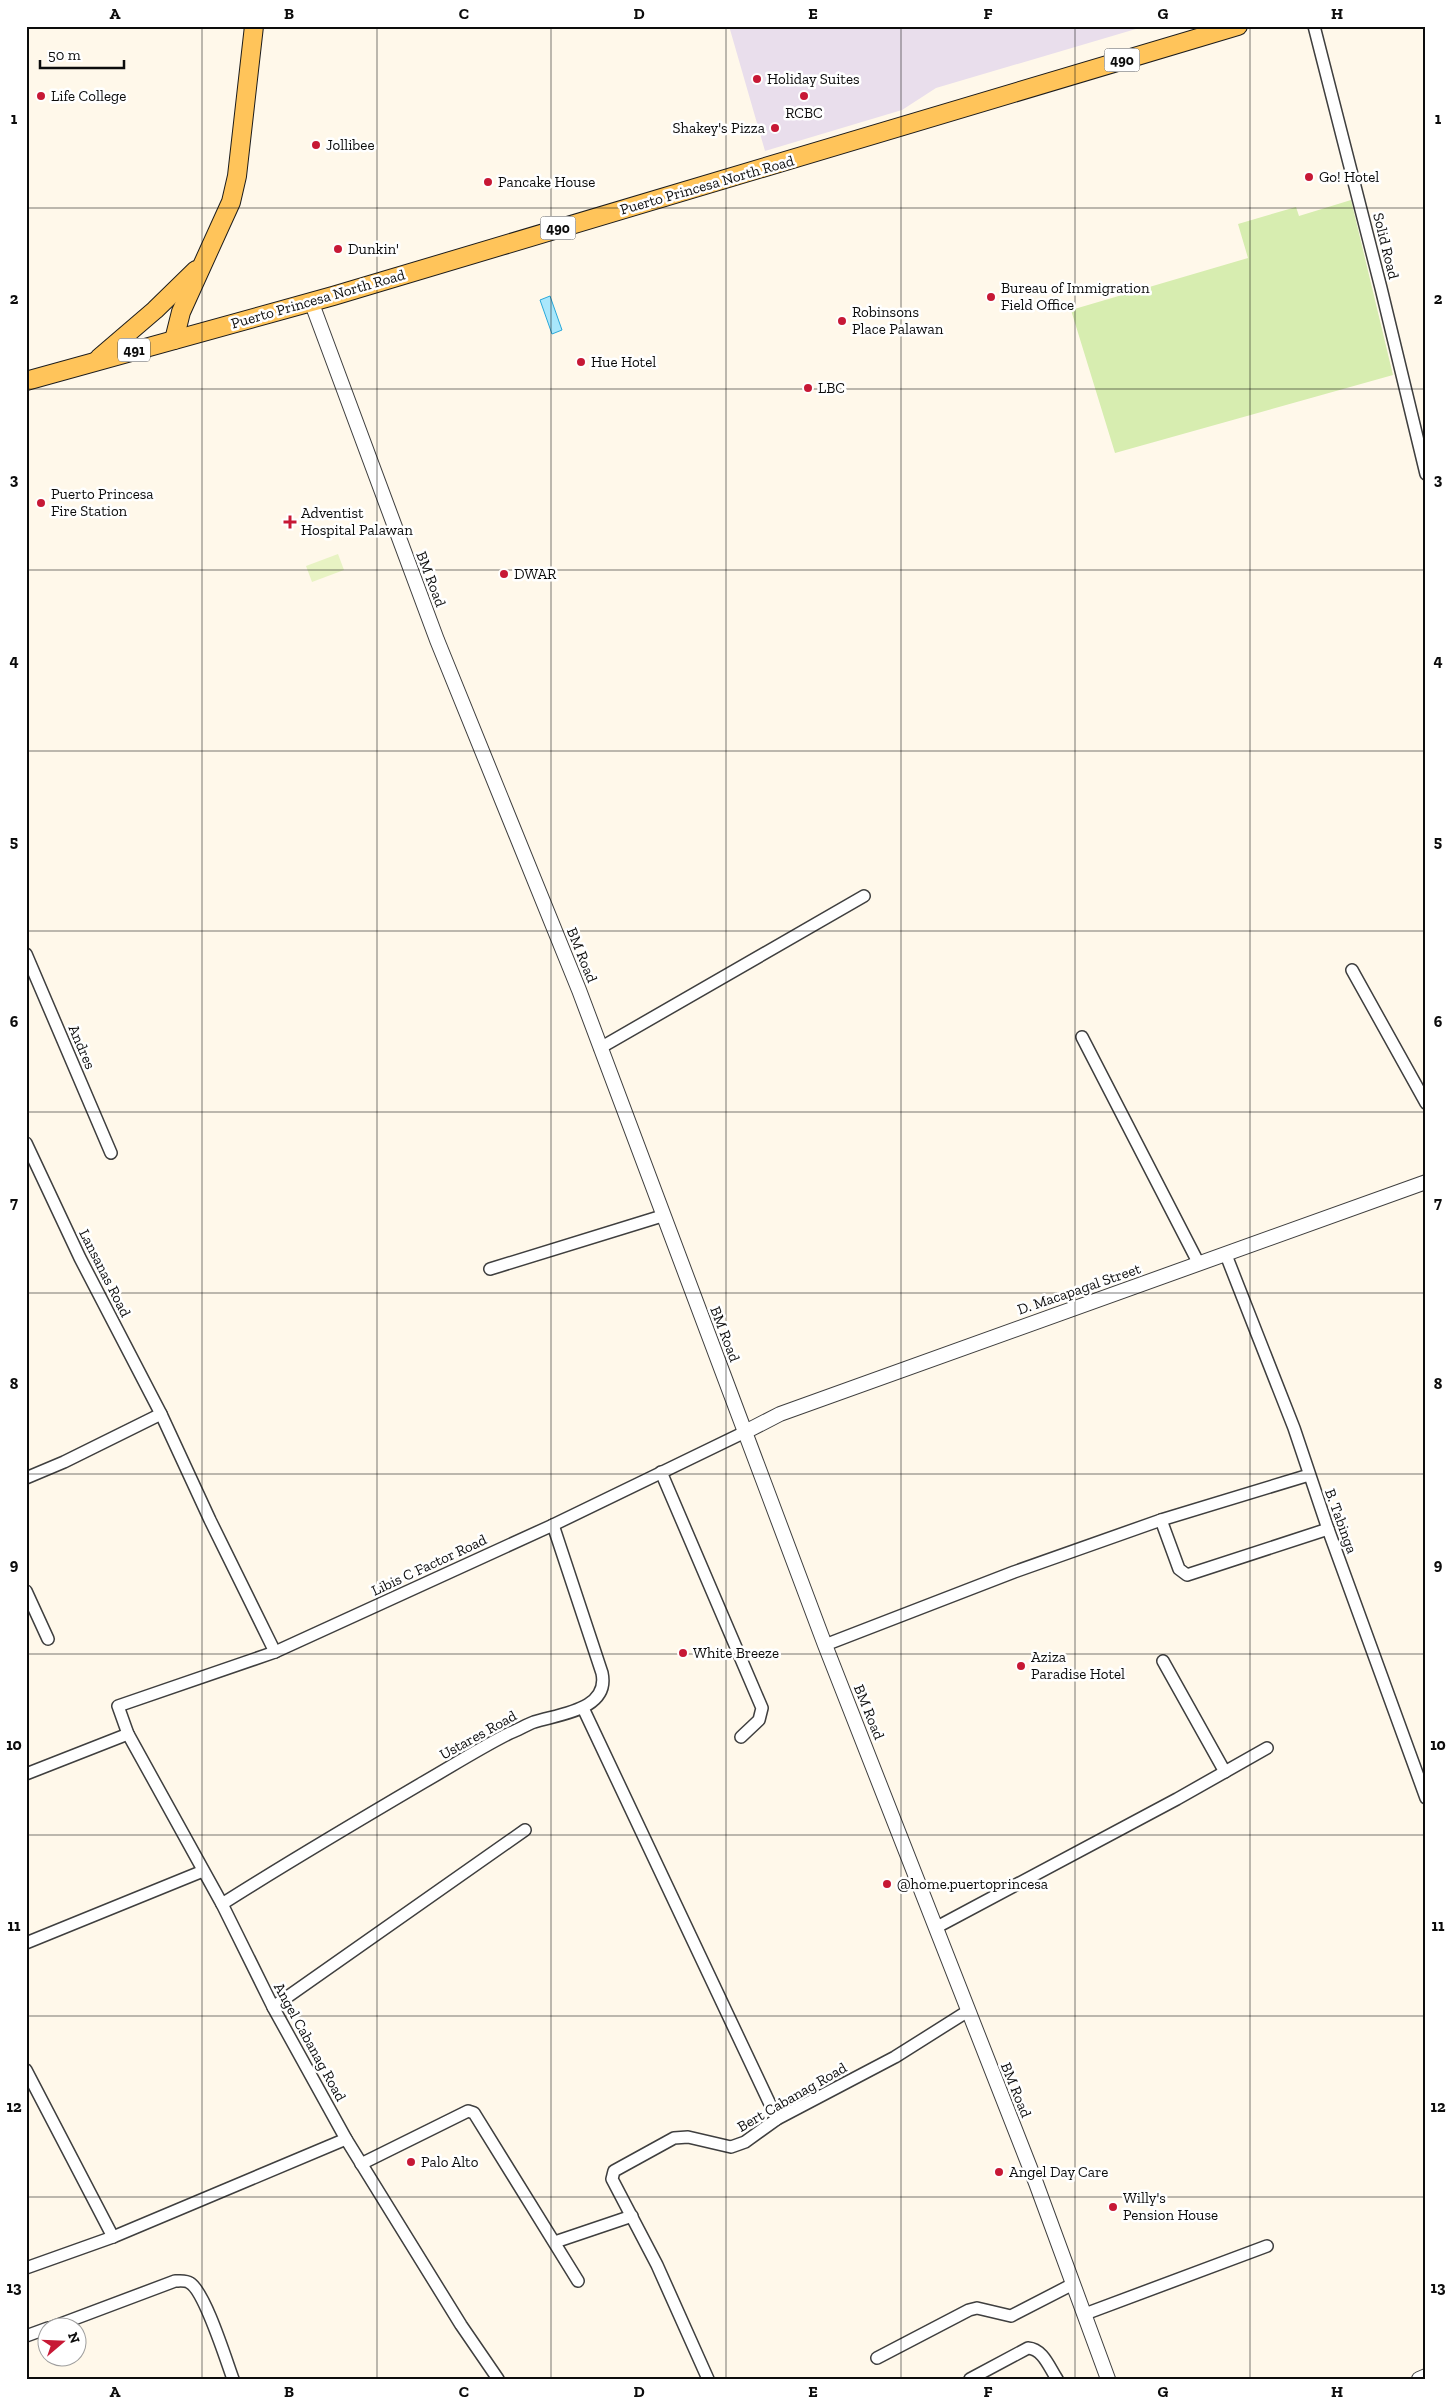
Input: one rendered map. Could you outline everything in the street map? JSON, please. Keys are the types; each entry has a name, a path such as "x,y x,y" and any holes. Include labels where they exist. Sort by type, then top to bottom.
{"main road":[{"path":"174,340 181,312 231,202 237,176 254,26"},
{"name":"Puerto Princesa North Road","path":"174,340 865,139 1238,26"},
{"path":"94,361 155,310 205,261"},
{"name":"491","path":"26,381 174,340"}],"street":[{"name":"Solid Road","path":"1314,26 1382,288 1426,474"},
{"name":"BM Road","path":"311,301 437,640 579,990 662,1216 746,1432 824,1645 937,1927 1108,2379"},
{"path":"600,1048 864,896"},
{"name":"Andres","path":"26,954 111,1153"},
{"path":"1352,970 1426,1103"},
{"path":"1082,1037 1199,1264"},
{"name":"Lansanas Road","path":"26,1143 80,1258 161,1414 210,1520 275,1652"},
{"name":"D. Macapagal Street","path":"746,1432 780,1414 1426,1182"},
{"path":"490,1269 662,1216"},
{"name":"B. Tabinga","path":"1226,1254 1294,1428 1309,1476 1426,1798"},
{"path":"26,1478 64,1462 161,1414"},
{"name":"Libis C Factor Road","path":"118,1706 275,1652 553,1525 746,1432"},
{"path":"661,1472 762,1708 759,1720 740,1737"},
{"path":"824,1645 1014,1572 1161,1520 1309,1476"},
{"path":"1161,1520 1179,1569 1187,1576 1328,1529"},
{"name":"Ustares Road","path":"222,1904 383,1806 505,1736 536,1722 583,1708 602,1690 604,1683 553,1525"},
{"path":"26,1591 48,1639"},
{"path":"1163,1661 1225,1772"},
{"name":"Angel Cabanag Road","path":"118,1706 128,1734 222,1904 273,2007 346,2139 498,2379"},
{"path":"583,1708 777,2119"},
{"path":"26,1774 128,1734"},
{"path":"937,1927 1267,1748"},
{"path":"273,2007 525,1830"},
{"path":"26,1944 203,1871"},
{"name":"Bert Cabanag Road","path":"708,2379 674,2302 612,2179 616,2168 674,2138 688,2137 725,2146 736,2146 777,2119 895,2056 968,2010"},
{"path":"26,2070 113,2237"},
{"path":"361,2164 468,2111 474,2113 578,2281"},
{"path":"26,2268 113,2237 346,2139"},
{"path":"555,2242 632,2216"},
{"path":"1085,2314 1267,2246"},
{"path":"76,2318 175,2281 185,2281 196,2289 233,2379"},
{"path":"877,2358 969,2310 977,2308 1010,2316 1073,2284"},
{"path":"26,2336 38,2332"},
{"path":"970,2379 1028,2348 1035,2348 1056,2379"},
{"path":"1419,2379 1426,2376"}],"shaded area":[{"path":"729,26 1146,26 936,88 902,110 765,151"}],"green space":[{"path":"1351,200 1393,375 1115,453 1071,310 1248,258 1238,224 1296,207 1299,216"},
{"path":"338,554 344,570 312,582 306,566"}],"water":[{"path":"550,296 562,330 552,334 540,300"}],"place":[{"name":"Holiday Suites","path":"757,79"},
{"name":"Life College","path":"41,96"},
{"name":"RCBC","path":"804,96"},
{"name":"Shakey's Pizza","path":"775,128"},
{"name":"Jollibee","path":"316,145"},
{"name":"Go! Hotel","path":"1309,177"},
{"name":"Pancake House","path":"488,182"},
{"name":"Dunkin'","path":"338,249"},
{"name":"Bureau of Immigration Field Office","path":"991,297"},
{"name":"Robinsons Place Palawan","path":"842,321"},
{"name":"Hue Hotel","path":"581,362"},
{"name":"LBC","path":"808,388"},
{"name":"Puerto Princesa Fire Station","path":"41,503"},
{"name":"Adventist Hospital Palawan","path":"290,522"},
{"name":"DWAR","path":"504,574"},
{"name":"White Breeze","path":"683,1653"},
{"name":"Aziza Paradise Hotel","path":"1021,1666"},
{"name":"@home.puertoprincesa","path":"887,1884"},
{"name":"Palo Alto","path":"411,2162"},
{"name":"Angel Day Care","path":"999,2172"},
{"name":"Willy's Pension House","path":"1113,2207"}]}
